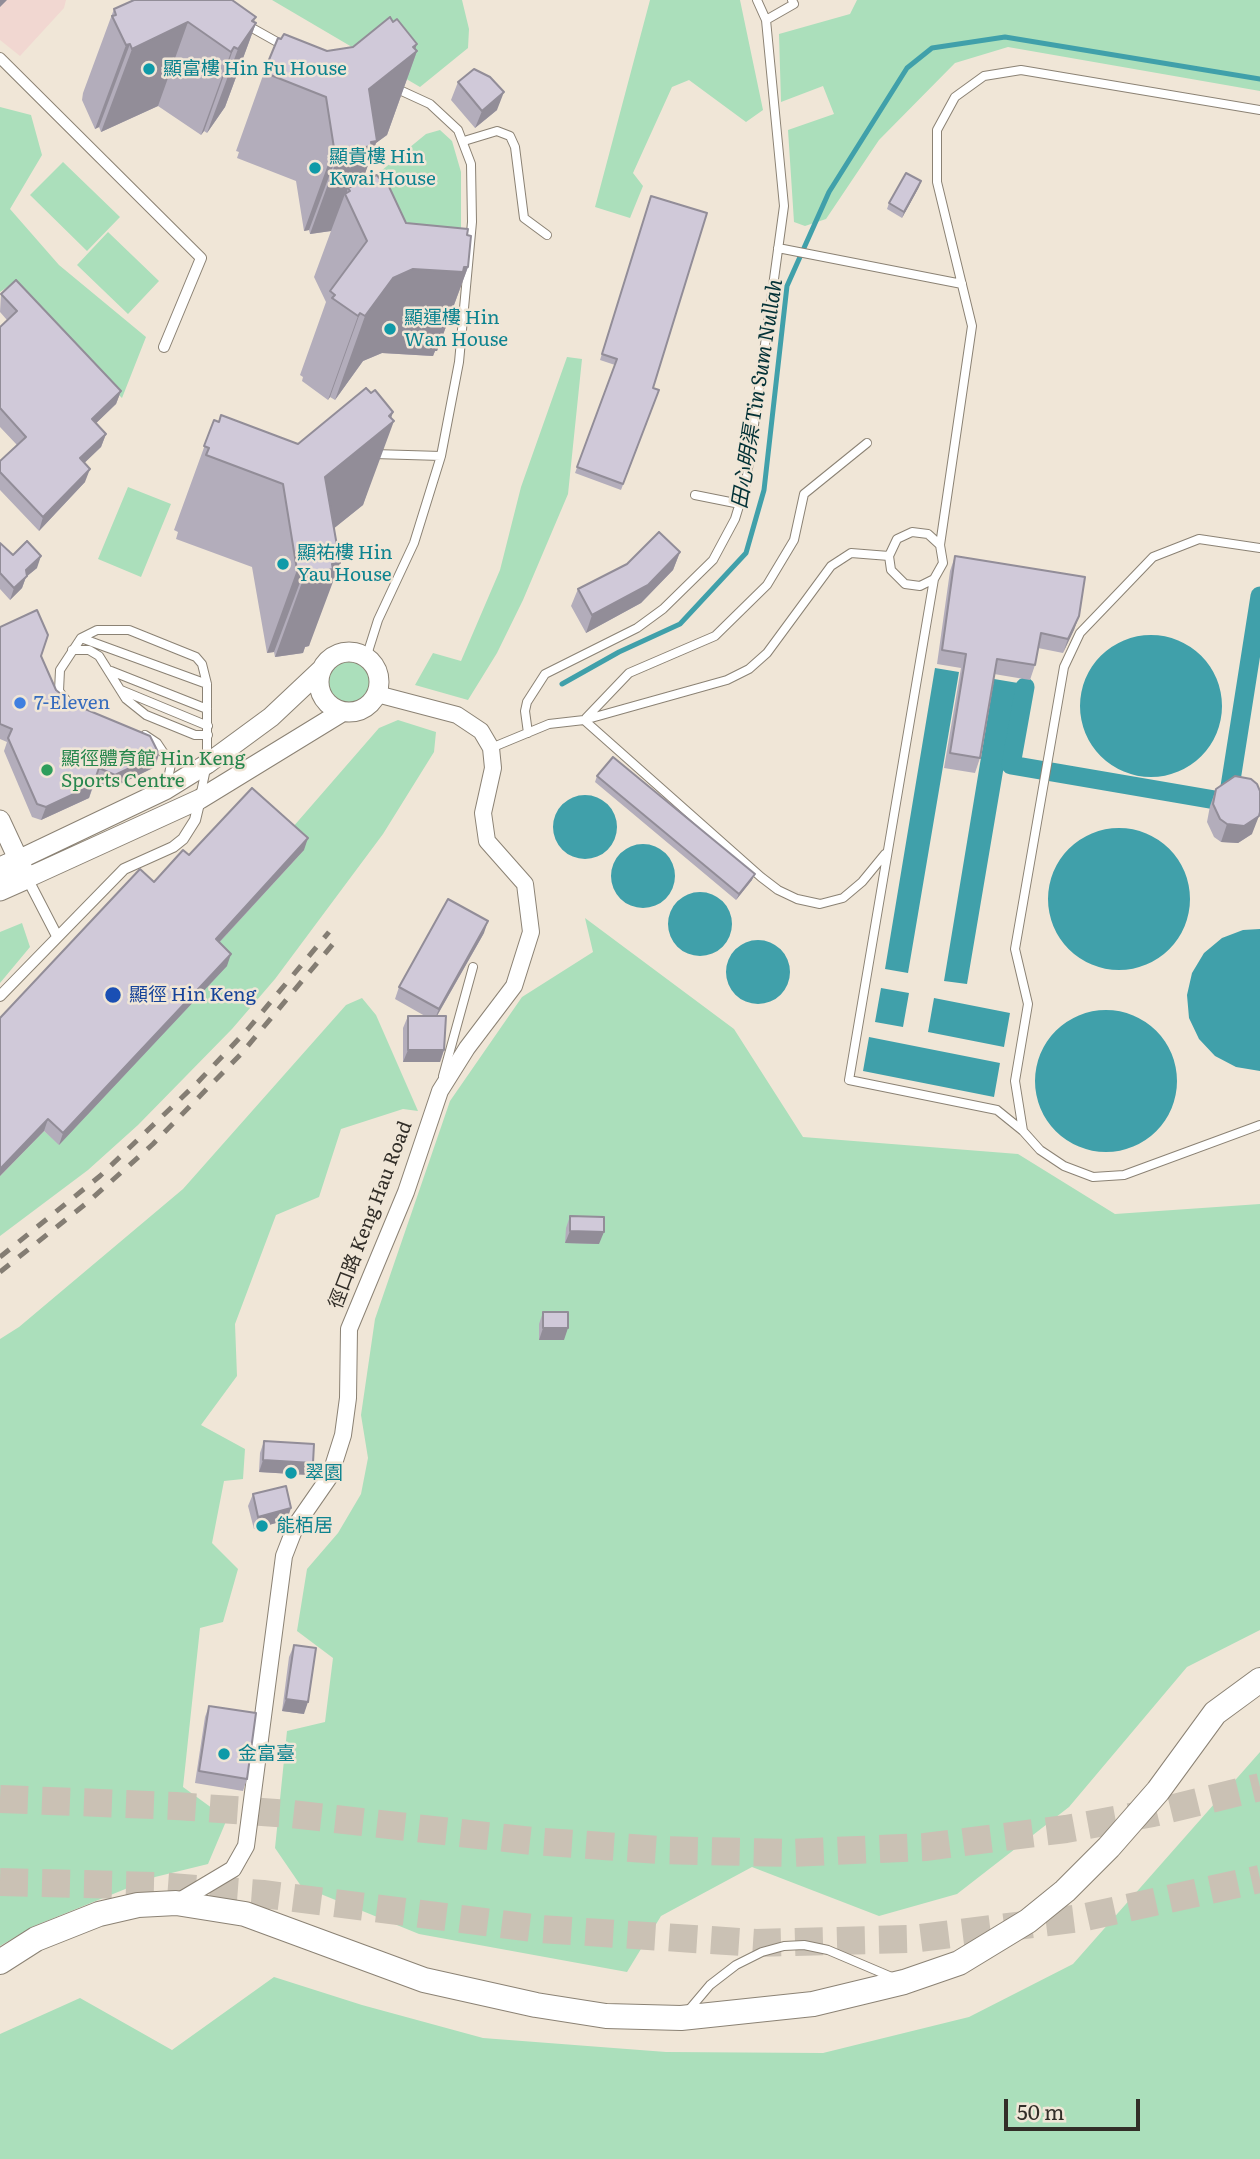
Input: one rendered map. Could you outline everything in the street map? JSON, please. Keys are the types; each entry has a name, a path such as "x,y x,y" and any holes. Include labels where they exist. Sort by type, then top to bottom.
{"main road":[{"path":"0,890 15,869"},
{"path":"0,1962 36,1939 99,1914 138,1905 177,1903 245,1914 424,1980 477,1994 606,2016 681,2018 778,2010 904,1982 981,1953 1065,1891 1158,1791 1215,1713 1255,1681"}],"street":[{"path":"0,58 201,258 164,347"},
{"path":"357,653 366,658 378,674 377,694 365,708 342,712 200,799 15,869 165,790 206,764 271,717 338,654 357,653"},
{"path":"322,669 320,689 325,700 342,712"},
{"path":"377,694 457,715 481,731 491,748"},
{"name":"徑口路 Keng Hau Road","path":"177,1903 233,1870 246,1846 284,1556 296,1525 330,1476 343,1434 348,1398 349,1329 406,1192 438,1096 467,1048 514,986 531,932 526,884 488,842 483,813 493,768 491,748"},
{"path":"0,996 124,869 173,847 183,839 195,820 200,799"},
{"path":"0,820 15,869 57,936"}],"lane":[{"path":"528,733 525,711 527,702 545,674 637,628 663,609 713,560 725,542 740,504 746,483 784,206 766,20 757,0"},
{"path":"766,20 794,5 792,0"},
{"path":"239,19 270,40 294,51"},
{"path":"1260,110 1021,69 984,76 955,97 937,130 937,182 972,326 940,545 943,563 934,579 849,1080 997,1110 1023,1131 1040,1150 1064,1166 1093,1177 1124,1175 1260,1125"},
{"path":"366,658 378,620 414,543 441,456 460,362 469,278 472,178 464,141 450,120 430,104 382,84"},
{"path":"464,141 497,131 510,136 524,218 547,234"},
{"path":"778,248 962,284"},
{"path":"584,720 629,673 715,636 759,593 767,585 794,540 804,495 867,443"},
{"path":"363,453 441,456"},
{"path":"695,495 740,504"},
{"path":"934,579 920,586 905,584 891,570 889,556 897,539 912,532 928,534 940,545"},
{"path":"1023,1131 1015,1081 1028,1004 1014,949 1064,667 1080,633 1153,556 1199,539 1260,548"},
{"path":"491,748 549,724 584,720 727,680 749,669 767,653 831,566 851,554 889,556"},
{"path":"75,706 59,691 58,680 71,650 81,638 97,630 129,631 189,652 202,664 207,684 208,735 200,799"},
{"path":"81,638 207,684"},
{"path":"71,650 89,650 99,656 121,690 146,715 195,734 208,735"},
{"path":"111,671 207,709"},
{"path":"121,690 208,726"},
{"path":"584,720 761,877 778,890 797,899 820,904 843,898 862,882 887,852"},
{"path":"135,731 157,743 171,764 165,790"},
{"path":"438,1096 473,967"},
{"path":"681,2018 710,1986 736,1965 762,1952 784,1946 804,1945 828,1950 904,1982"}],"shaded area":[{"path":"0,0 66,0 64,8 20,56 0,40"}],"green space":[{"path":"272,0 462,0 469,29 468,48 420,87"},
{"path":"650,0 740,0 763,110 746,122 689,80 672,87 633,173 643,186 630,218 595,207"},
{"path":"857,0 1260,0 1260,91 1008,47 955,63 879,140 826,219 805,226 794,222 788,130 834,114 823,86 781,102 779,34 850,14"},
{"path":"0,107 31,115 42,155 10,209 59,265 146,337 122,398 9,286 0,292"},
{"path":"440,130 452,141 461,172 461,269 407,286 398,284 370,180 426,134"},
{"path":"63,162 120,217 87,251 30,195"},
{"path":"108,232 159,281 128,314 77,265"},
{"path":"567,357 582,359 568,494 523,600 497,653 468,700 415,685 433,653 461,661 500,570 521,487"},
{"path":"128,487 171,504 141,577 98,559"},
{"path":"349,656 368,664 376,683 368,702 349,710 330,702 322,683 330,664"},
{"path":"398,720 436,732 434,752 383,834 275,979 232,1029 138,1125 88,1170 0,1236 0,1176 44,1131 59,1144 226,966 211,951 303,851 286,835 379,728"},
{"path":"585,918 734,1029 803,1137 1018,1154 1115,1214 1260,1204 1260,1630 1187,1667 1069,1807 957,1894 879,1916 752,1867 661,1916 627,1972 419,1934 301,1886 275,1848 287,1731 325,1722 333,1658 297,1631 307,1569 338,1533 361,1494 368,1458 361,1415 375,1319 450,1101 522,997 593,952"},
{"path":"22,923 30,947 0,983 0,932"},
{"path":"362,998 376,1015 418,1111 403,1109 341,1129 319,1197 276,1215 235,1324 237,1376 201,1425 245,1449 243,1479 224,1481 212,1543 238,1569 223,1622 200,1628 183,1787 227,1819 208,1864 155,1877 34,1926 0,1946 0,1339 19,1327 183,1189 346,1005"},
{"path":"1260,1752 1260,2159 0,2159 0,2034 80,1998 172,2050 274,1977 362,2005 483,2038 666,2052 823,2053 969,2017 1073,1964"}],"water":[{"path":"1151,635 1178,640 1201,656 1217,679 1222,706 1217,733 1201,756 1178,772 1151,777 1124,772 1101,756 1085,733 1080,706 1085,679 1101,656 1124,640"},
{"path":"935,668 959,672 908,973 885,969"},
{"path":"994,679 1018,683 967,984 944,981"},
{"path":"585,795 603,801 611,809 617,827 611,845 603,853 585,859 567,853 559,845 553,827 559,809 567,801"},
{"path":"1119,828 1146,833 1169,849 1185,872 1190,899 1185,926 1169,949 1146,965 1119,970 1092,965 1069,949 1053,926 1048,899 1053,872 1069,849 1092,833"},
{"path":"643,844 661,850 669,858 675,876 669,894 661,902 643,908 625,902 617,894 611,876 617,858 625,850"},
{"path":"700,892 718,898 726,906 732,924 726,942 718,950 700,956 682,950 674,942 668,924 674,906 682,898"},
{"path":"1260,929 1260,1071 1236,1067 1215,1056 1199,1039 1189,1018 1187,995 1192,973 1204,953 1222,938 1243,930"},
{"path":"758,940 776,946 784,954 790,972 784,990 776,998 758,1004 740,998 732,990 726,972 732,954 740,946"},
{"path":"881,988 909,993 903,1027 875,1022"},
{"path":"934,998 1010,1013 1004,1047 928,1032"},
{"path":"1106,1010 1133,1015 1156,1031 1172,1054 1177,1081 1172,1108 1156,1131 1133,1147 1106,1152 1079,1147 1056,1131 1040,1108 1035,1081 1040,1054 1056,1031 1079,1015"},
{"path":"869,1037 1000,1063 994,1097 863,1071"}],"building":[{"path":"134,0 232,0 256,17 252,21 256,23 238,49 234,47 231,52 188,22 132,49 130,44 126,45 112,16 116,15 114,9"},
{"path":"390,17 393,22 397,19 417,44 413,47 417,51 369,89 377,141 371,142 372,146 340,151 340,147 334,148 326,97 268,74 270,69 266,67 278,38 281,39 284,34 327,51 353,47"},
{"path":"474,69 490,77 504,92 482,111 458,82"},
{"path":"906,173 921,181 904,212 889,203"},
{"path":"377,175 379,178 384,176 406,223 468,229 467,235 471,236 468,267 464,267 463,272 413,269 393,278 365,316 360,313 358,316 332,298 335,295 330,291 367,241 345,194 350,191 348,188"},
{"path":"651,196 707,213 653,388 659,390 623,484 577,467 617,359 602,354"},
{"path":"16,280 121,391 92,419 106,434 80,458 90,469 43,517 0,472 0,461 26,437 0,408 0,327 17,311 1,294"},
{"path":"366,388 371,393 375,390 393,412 389,416 394,421 325,477 340,563 332,564 333,569 305,574 305,569 297,570 283,484 206,455 209,448 204,446 214,420 219,422 221,415 298,444"},
{"path":"659,532 680,552 648,585 592,615 578,589 627,564"},
{"path":"27,541 41,556 26,570 27,576 14,588 0,573 0,543 13,555"},
{"path":"955,556 1085,577 1079,616 1068,639 1041,633 1035,665 997,659 980,758 950,753 966,654 942,650"},
{"path":"37,610 48,635 41,656 56,690 73,704 150,736 159,754 115,775 99,768 93,785 46,807 37,804 8,738 12,729 0,724 0,627"},
{"path":"613,757 755,874 739,894 597,776"},
{"path":"1235,776 1251,779 1260,791 1259,816 1244,826 1227,824 1220,819 1213,804 1216,789"},
{"name":"顯徑 Hin Keng","path":"252,788 308,838 216,939 231,954 63,1133 48,1119 0,1169 0,1018 140,869 154,882 183,850 189,855"},
{"path":"448,899 488,921 439,1009 399,987"},
{"path":"408,1016 446,1016 444,1050 408,1050"},
{"path":"570,1216 604,1217 604,1232 570,1231"},
{"path":"543,1312 568,1312 568,1328 543,1328"},
{"path":"264,1441 314,1444 313,1463 263,1460"},
{"path":"286,1486 291,1508 258,1517 253,1494"},
{"path":"294,1645 316,1648 308,1702 286,1699"},
{"name":"金富臺","path":"209,1706 256,1713 247,1779 199,1771"}],"waterway":[{"name":"田心明渠 Tin Sum Nullah","path":"562,684 619,652 680,624 746,553 764,490 787,286 829,192 907,68 932,48 1005,37 1260,79"},
{"path":"1229,793 1260,596"},
{"path":"1025,687 1011,765 1215,800"}],"tunnel":[{"path":"0,1799 291,1814 532,1841 659,1850 789,1853 925,1847 1066,1829 1153,1813 1260,1787"},
{"path":"0,1882 159,1886 263,1894 541,1929 756,1943 911,1939 1081,1918 1260,1879"}],"railway":[{"path":"0,1257 100,1176 198,1082 248,1029 329,932"},
{"path":"0,1272 88,1202 153,1144 241,1054 338,938"}],"place":[{"name":"顯富樓 Hin Fu House","path":"149,69"},
{"name":"顯貴樓 Hin Kwai House","path":"315,168"},
{"name":"顯運樓 Hin Wan House","path":"390,329"},
{"name":"顯祐樓 Hin Yau House","path":"283,564"},
{"name":"7-Eleven","path":"20,703"},
{"name":"顯徑體育館 Hin Keng Sports Centre","path":"47,770"},
{"name":"顯徑 Hin Keng","path":"113,995"},
{"name":"翠園","path":"291,1473"},
{"name":"能栢居","path":"262,1526"},
{"name":"金富臺","path":"224,1754"}]}
